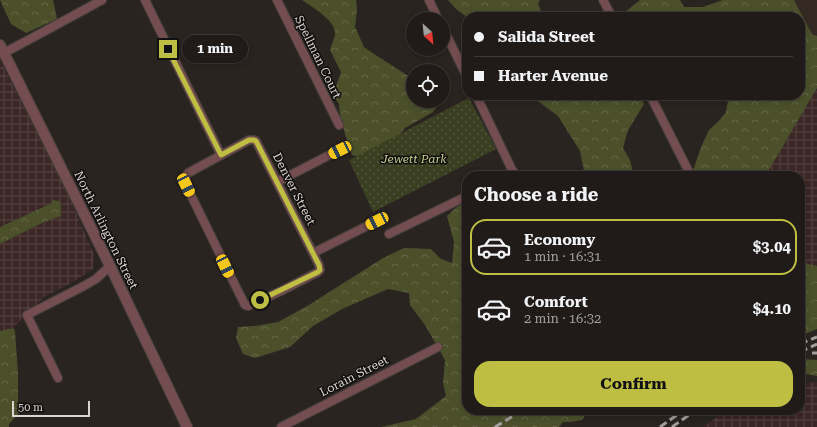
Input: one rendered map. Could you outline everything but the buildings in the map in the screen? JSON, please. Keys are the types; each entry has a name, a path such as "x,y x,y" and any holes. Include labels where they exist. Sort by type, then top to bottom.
{"street":[{"path":"2,49 45,31 102,0"},
{"path":"145,0 221,155"},
{"name":"Spellman Court","path":"277,0 338,125"},
{"path":"429,0 435,12"},
{"path":"604,0 610,12"},
{"path":"450,42 462,67"},
{"name":"North Arlington Street","path":"2,49 110,266 185,426"},
{"path":"478,100 513,171"},
{"path":"652,100 688,171"},
{"name":"Denver Street","path":"249,140 256,141 319,265 320,270 283,290 248,306 245,305 186,185 185,177 188,173 221,155 249,140"},
{"path":"277,182 342,149"},
{"path":"388,234 462,198"},
{"path":"313,253 377,221"},
{"path":"58,378 27,315 96,279 110,266"},
{"name":"Lorain Street","path":"281,427 438,347"}],"shaded area":[{"path":"794,0 817,0 817,36 812,34 805,21 805,12 800,12"},
{"path":"0,60 68,194 94,254 93,269 73,282 44,297 13,328 0,331 0,244 42,223 61,216 61,208 59,201 51,200 52,203 0,227"},
{"path":"817,88 817,266 805,262 805,171 769,170"},
{"path":"817,382 817,427 703,427 721,415 805,415 805,383"}],"green space":[{"path":"0,0 53,0 57,19 26,33 11,24"},
{"path":"302,0 356,0 357,9 355,27 364,47 406,75 406,108 436,108 433,112 405,128 394,141 364,158 352,155 340,117 339,104 333,95 341,72 330,50 335,35 335,30 328,20 317,10"},
{"path":"448,0 540,0 538,3 541,12 462,12 462,13"},
{"path":"640,0 680,0 684,7 703,7 723,0 794,0 800,12 659,12 625,12"},
{"path":"805,21 812,34 817,36 817,88 769,171 690,171 694,168 709,130 726,112 728,100 805,100"},
{"name":"Jewett Park","path":"465,100 470,100 496,149 373,212 349,160"},
{"path":"536,100 642,100 644,104 628,130 623,148 630,160 633,171 584,171 580,151 558,116"},
{"path":"51,200 60,201 61,216 42,223 0,244 0,227 52,203"},
{"path":"462,205 462,415 586,415 582,420 563,422 559,427 381,427 416,419 446,396 443,383 445,360 425,325 410,305 409,293 388,289 342,309 313,326 290,347 255,358 243,354 236,338 238,327 278,322 309,305 383,258 404,248 431,249 441,259 452,263 454,242 447,216 458,206"},
{"path":"805,262 817,266 817,329 805,334"},
{"path":"13,328 15,331 19,413 9,424 9,427 0,427 0,331"},
{"path":"805,359 817,360 817,376 805,374"}],"railway":[{"path":"805,342 817,337"},
{"path":"805,350 817,344"},
{"path":"812,353 817,353"},
{"path":"495,427 515,415"},
{"path":"660,427 677,415"},
{"path":"672,427 689,415"}],"route":[{"path":"168,49 221,155 249,140 256,141 319,265 320,270 318,272 260,300"}]}
